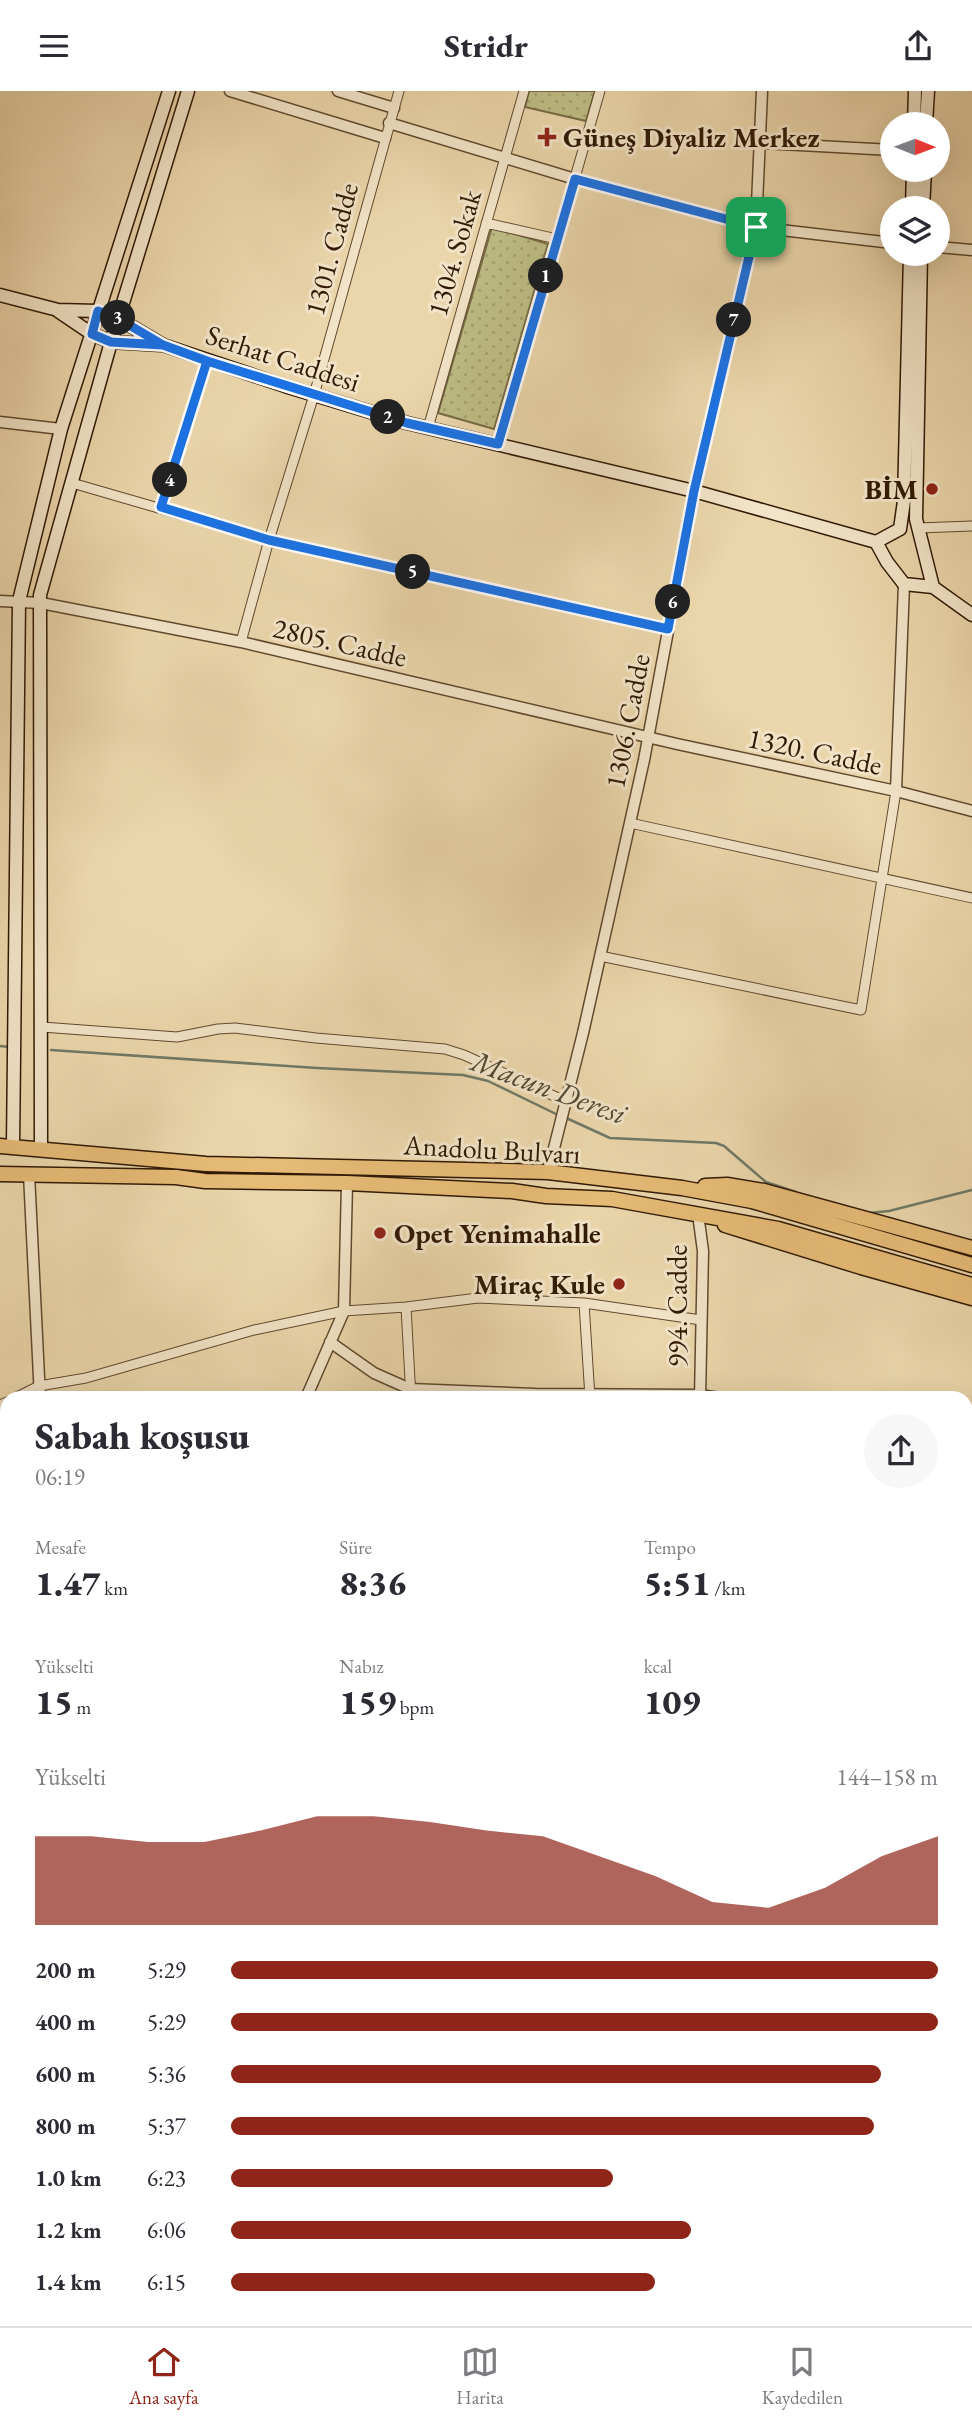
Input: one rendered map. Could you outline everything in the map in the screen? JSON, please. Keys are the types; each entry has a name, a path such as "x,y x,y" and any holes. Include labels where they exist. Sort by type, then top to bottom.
{"main road":[{"path":"7,1146 19,601 61,429 169,91"},
{"path":"41,1149 40,595 111,342 188,91"},
{"path":"914,112 915,91"},
{"path":"927,112 928,91"},
{"path":"900,529 904,501 910,266"},
{"path":"921,266 917,524 933,587"},
{"name":"Serhat Caddesi","path":"0,295 58,310 98,311 119,319 163,345 207,361 428,428 694,491 876,542"},
{"name":"Serhat Caddesi","path":"58,310 92,334 111,342 163,345"},
{"path":"900,529 876,542 904,584 933,587 972,615"},
{"path":"900,529 925,548"},
{"name":"Anadolu Bulvarı","path":"7,1146 206,1164 548,1173 682,1188 752,1201 972,1265"},
{"name":"Anadolu Bulvarı","path":"0,1174 347,1183 612,1199 779,1229 972,1285"},
{"path":"682,1188 727,1185 764,1191 972,1248"},
{"path":"698,1214 742,1232 972,1298"}],"street":[{"path":"230,91 385,138"},
{"path":"338,91 394,108"},
{"name":"1301. Cadde","path":"241,642 399,91"},
{"name":"1304. Sokak","path":"428,428 524,91"},
{"path":"498,444 600,91"},
{"name":"1306. Cadde","path":"548,1173 630,823 694,491 756,227 762,91"},
{"path":"389,123 575,179 756,227 880,242"},
{"path":"760,143 880,150"},
{"path":"486,223 557,239"},
{"path":"950,248 972,250"},
{"path":"161,507 207,361"},
{"path":"0,422 61,429"},
{"path":"72,483 269,540 668,629"},
{"path":"917,524 972,526"},
{"path":"600,956 861,1010 896,792 904,584"},
{"name":"2805. Cadde","path":"0,601 41,603 241,642 648,738"},
{"name":"1320. Cadde","path":"648,738 972,811"},
{"path":"630,823 972,898"},
{"path":"42,1027 177,1037 235,1028 445,1049 464,1055 564,1106"},
{"path":"29,1174 39,1391"},
{"path":"309,1391 344,1311 347,1183"},
{"name":"994. Cadde","path":"698,1214 703,1251 700,1391"},
{"path":"42,1391 254,1330 344,1311 478,1298 584,1303 701,1319"},
{"path":"584,1303 590,1391"},
{"path":"406,1307 411,1391"},
{"path":"330,1342 374,1373 406,1391"}],"green space":[{"path":"529,91 595,91 586,121 525,107"},
{"path":"492,227 548,244 494,429 438,413"}],"waterway":[{"name":"Macun Deresi","path":"0,1046 9,1047"},
{"name":"Macun Deresi","path":"51,1050 463,1075 488,1081 558,1115"},
{"name":"Macun Deresi","path":"564,1117 610,1138 716,1143 724,1146 766,1182 796,1192"},
{"name":"Macun Deresi","path":"869,1213 889,1211 972,1190"}],"place":[{"name":"Güneş Diyaliz Merkez","path":"547,137"},
{"name":"BİM","path":"932,489"},
{"name":"Opet Yenimahalle","path":"380,1233"},
{"name":"Miraç Kule","path":"619,1284"}],"route":[{"path":"756,227 575,179 498,444 407,423 207,361 163,345 119,319 98,311 92,334 111,342 163,345 207,361 161,507 269,540 668,629 694,491 756,227"}]}
